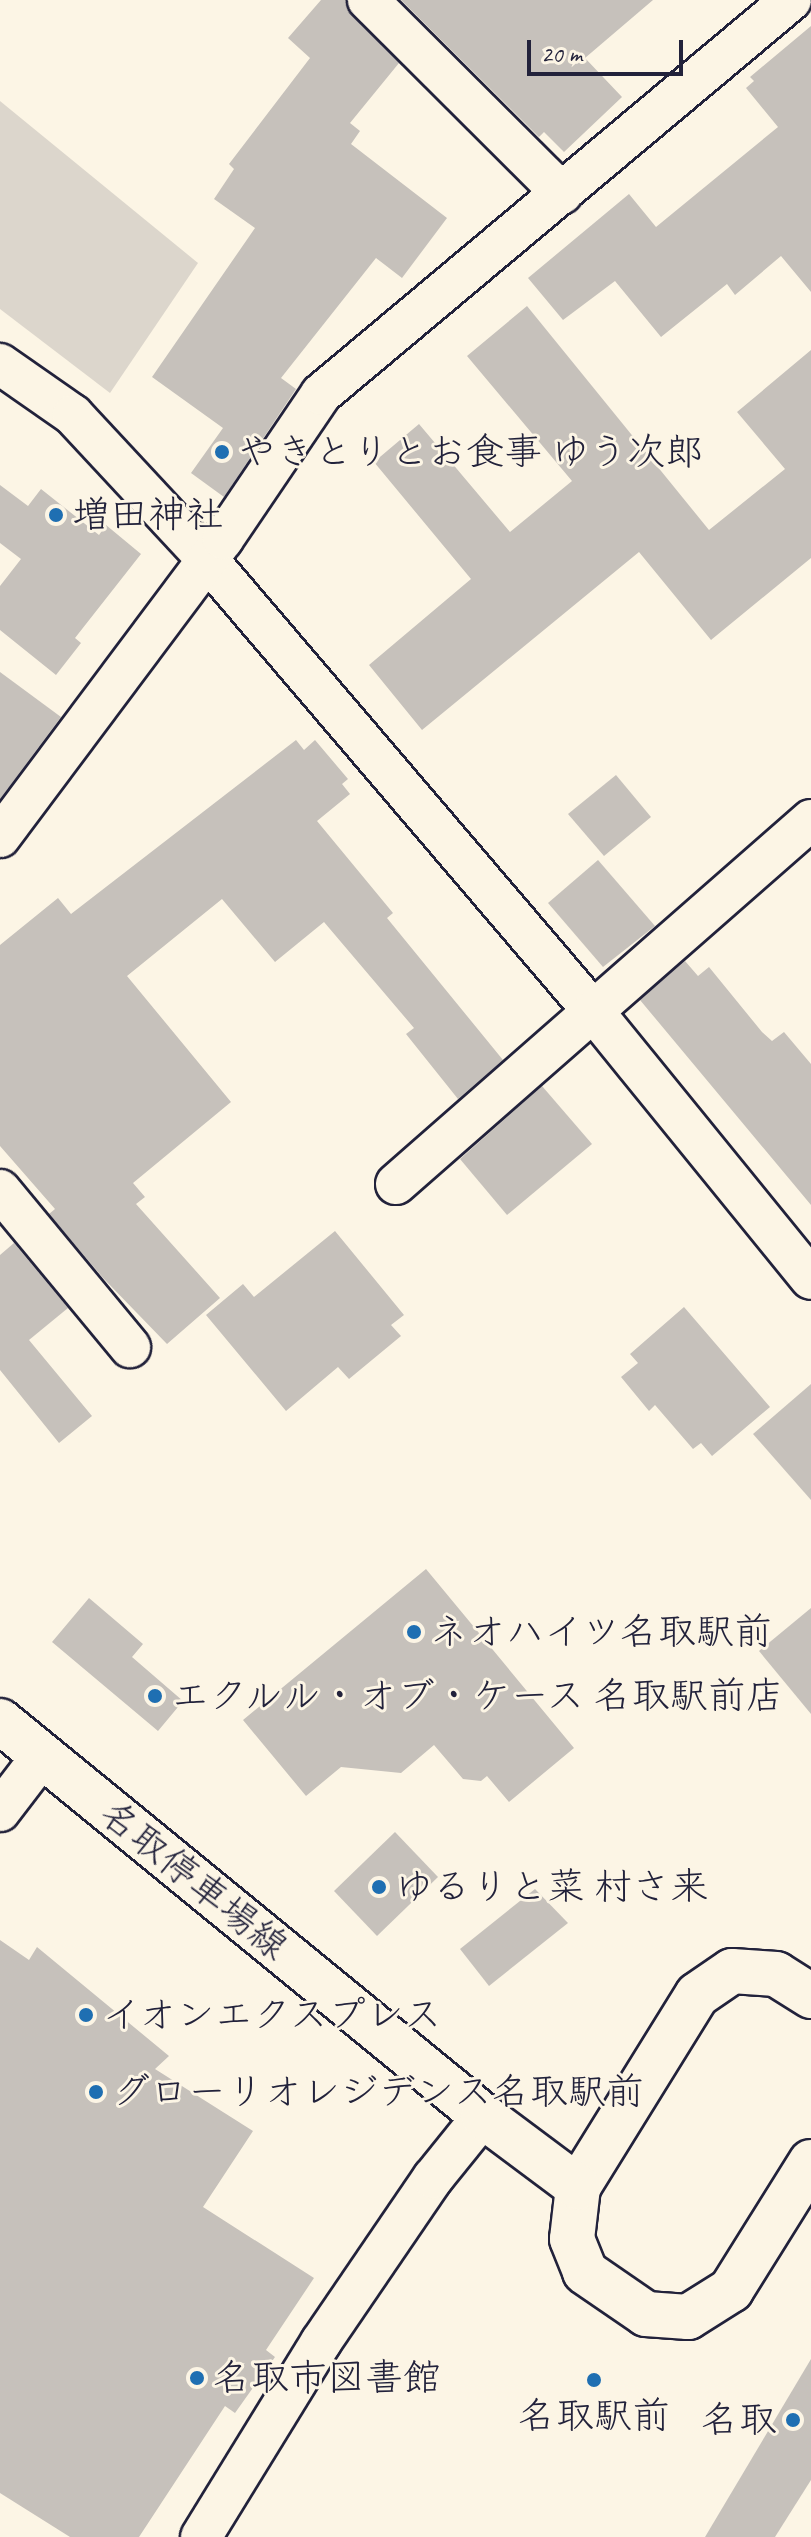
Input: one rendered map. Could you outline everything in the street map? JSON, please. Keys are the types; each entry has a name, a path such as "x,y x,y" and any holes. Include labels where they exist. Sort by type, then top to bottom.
{"street":[{"path":"368,0 562,193"},
{"path":"0,837 207,559 321,394 791,0"},
{"path":"0,364 73,415 207,559 593,1011 811,1279"},
{"path":"396,1184 811,820"},
{"path":"0,1190 130,1347"},
{"name":"名取停車場線","path":"0,1721 483,2116 578,2187"},
{"path":"0,1811 42,1756"},
{"path":"811,1996 776,1974 732,1971 697,1995 578,2187 572,2239 585,2272 646,2314 688,2317 731,2290 811,2162"},
{"path":"201,2537 321,2342 433,2178 483,2116"}],"shaded area":[{"path":"0,101 198,263 110,393 0,309"}],"building":[{"path":"321,0 346,0 352,16 399,63 350,123 360,131 351,144 447,218 402,278 376,258 281,378 296,389 224,497 191,473 223,428 152,377 255,228 214,199 234,169 229,164 310,58 288,38"},
{"path":"401,0 653,0 585,58 622,97 564,152 544,132 539,137"},
{"path":"811,26 811,292 781,256 735,295 727,284 661,337 615,281 563,320 528,278 629,194 656,227 778,127 746,88 754,81 750,77"},
{"path":"527,306 709,530 785,469 737,412 811,350 811,558 711,640 639,552 422,730 369,665 471,579 374,462 419,424 510,532 572,481 467,356"},
{"path":"0,485 28,506 41,489 99,535 106,525 141,554 75,638 81,643 56,675 0,630 0,586 21,559 0,543"},
{"path":"0,672 61,717 0,799"},
{"path":"296,740 304,750 315,740 348,779 342,784 350,794 317,821 393,913 387,918 503,1060 458,1099 406,1034 414,1028 324,922 275,962 222,899 127,976 231,1102 133,1183 145,1197 136,1204 220,1298 167,1344 104,1279 49,1214 55,1209 0,1146 0,945 58,898 71,914"},
{"path":"616,775 651,817 604,856 568,814"},
{"path":"598,860 655,926 603,967 548,903"},
{"path":"685,961 698,976 709,967 762,1032 772,1041 784,1032 811,1064 811,1205 640,1000"},
{"path":"542,1086 592,1144 507,1215 460,1159"},
{"path":"335,1231 404,1315 391,1325 401,1336 349,1379 338,1367 286,1411 206,1315 243,1284 254,1297"},
{"path":"14,1243 68,1308 29,1340 92,1416 59,1443 0,1370 0,1255"},
{"path":"684,1307 770,1407 712,1456 701,1443 693,1449 655,1405 649,1411 621,1377 638,1363 630,1354"},
{"path":"811,1384 811,1500 753,1434"},
{"name":"ネオハイツ名取駅前","path":"426,1569 574,1748 509,1802 487,1776 481,1781 463,1779 434,1745 401,1773 341,1767 306,1796 243,1720"},
{"path":"89,1598 143,1644 132,1657 183,1701 158,1731 52,1642"},
{"path":"811,1608 811,1714 759,1651"},
{"path":"395,1832 438,1877 377,1936 334,1891"},
{"path":"535,1889 568,1923 489,1986 460,1949"},
{"path":"0,1940 29,1960 37,1947 169,2056 155,2069 253,2131 203,2207 314,2278 266,2350 275,2357 235,2413 225,2406 139,2537 70,2537 0,2493"},
{"name":"名取","path":"811,2359 811,2480 775,2537 705,2537"}],"place":[{"name":"やきとりとお食事 ゆう次郎","path":"222,452"},
{"name":"増田神社","path":"56,515"},
{"name":"ネオハイツ名取駅前","path":"414,1632"},
{"name":"エクルル・オブ・ケース 名取駅前店","path":"155,1696"},
{"name":"ゆるりと菜 村さ来","path":"379,1887"},
{"name":"イオンエクスプレス","path":"86,2015"},
{"name":"グローリオレジデンス名取駅前","path":"96,2092"},
{"name":"名取市図書館","path":"197,2378"},
{"name":"名取駅前","path":"594,2380"},
{"name":"名取","path":"793,2420"}]}
